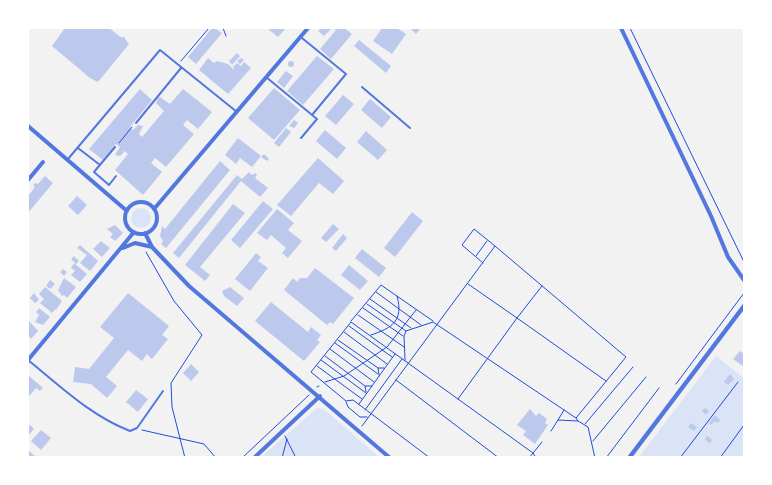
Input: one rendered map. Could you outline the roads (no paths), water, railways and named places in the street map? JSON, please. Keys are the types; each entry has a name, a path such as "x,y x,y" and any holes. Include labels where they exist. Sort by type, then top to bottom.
{"street":[{"path":"154,209 308,28"},
{"path":"622,28 711,216 728,257 744,280"},
{"path":"28,126 127,211"},
{"path":"28,180 43,162"},
{"path":"140,202 148,204 154,209 156,224 145,233 134,232 126,223 127,211 132,205 140,202"},
{"path":"28,360 134,232"},
{"path":"145,233 152,247 189,286 320,396 390,458"},
{"path":"122,248 135,243 152,247"},
{"path":"629,458 744,306"},
{"path":"255,457 320,396"}],"lane":[{"path":"301,36 346,74 312,115"},
{"path":"67,161 160,50 237,112"},
{"path":"136,123 181,68"},
{"path":"266,77 316,119 301,138"},
{"path":"362,87 410,128"},
{"path":"115,147 94,172 109,185 116,176"},
{"path":"78,148 100,165"},
{"path":"28,360 89,409 113,424 130,431 137,428 163,391"}]}
